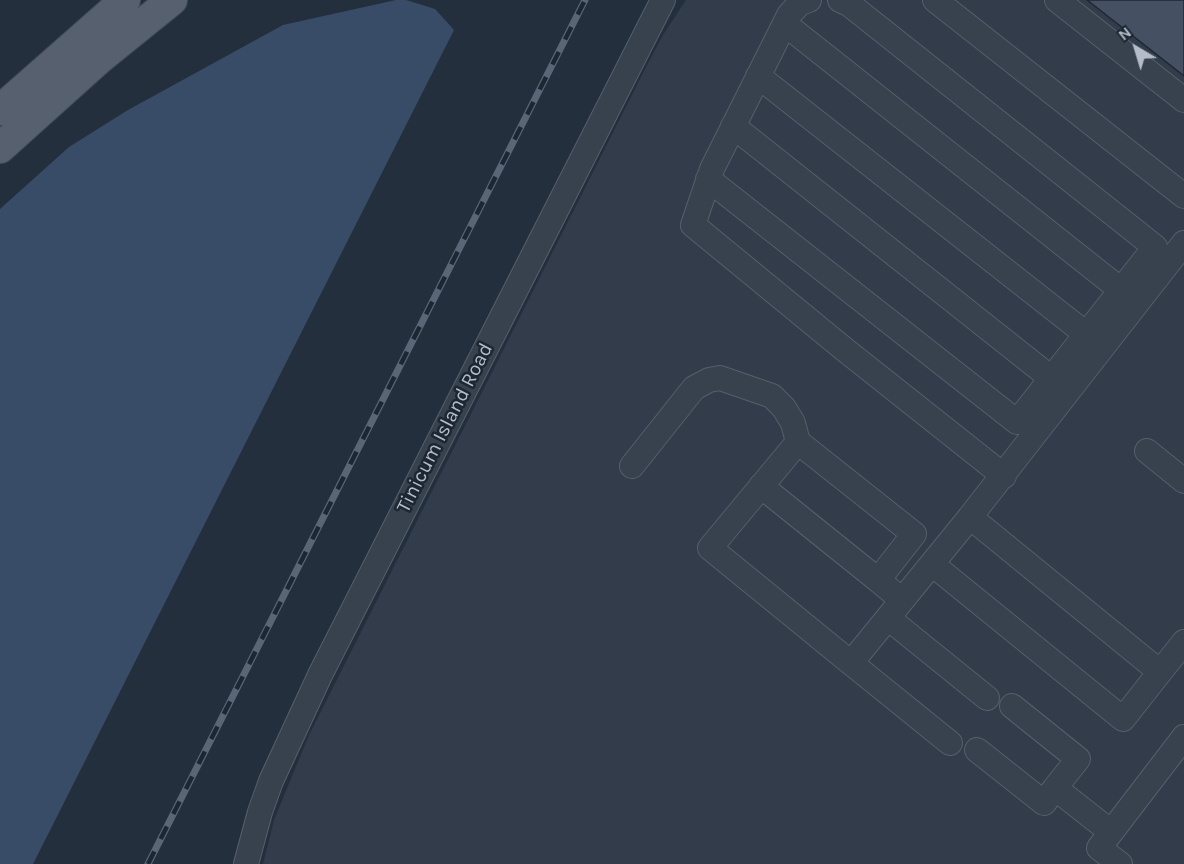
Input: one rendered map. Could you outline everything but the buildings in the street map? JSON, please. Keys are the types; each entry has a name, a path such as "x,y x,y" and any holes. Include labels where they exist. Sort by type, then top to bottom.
{"main road":[{"path":"0,110 125,0"},
{"path":"0,148 99,59 172,0"}],"street":[{"name":"Tinicum Island Road","path":"246,864 260,812 272,781 316,684 663,0"},
{"path":"809,0 800,3 789,15 708,179 693,225 1004,476"},
{"path":"708,179 1017,422 1155,247 849,4 840,0"},
{"path":"935,0 1184,196"},
{"path":"1057,0 1184,100"},
{"path":"785,24 1121,290"},
{"path":"758,76 1086,334"},
{"path":"733,126 1052,378"},
{"path":"851,663 1004,476 1184,243"},
{"path":"632,466 694,388 709,380 720,378 772,396 784,408 793,423 798,442 914,534 878,580"},
{"path":"798,442 710,548 950,743"},
{"path":"1147,451 1184,481"},
{"path":"762,486 878,580 895,609 987,698"},
{"path":"970,517 1160,672"},
{"path":"932,564 1123,719 1184,642"},
{"path":"977,750 1044,803 1078,759 1012,706"},
{"path":"1119,864 1099,848 1184,737"},
{"path":"1055,788 1111,832"}],"shaded area":[{"path":"686,0 1184,0 1184,864 263,864 274,820 309,735 646,67 663,35"}],"water":[{"path":"396,0 406,0 435,9 454,30 33,864 0,864 0,209 69,147 128,110 283,25"}],"railway":[{"path":"148,864 585,0"}]}
